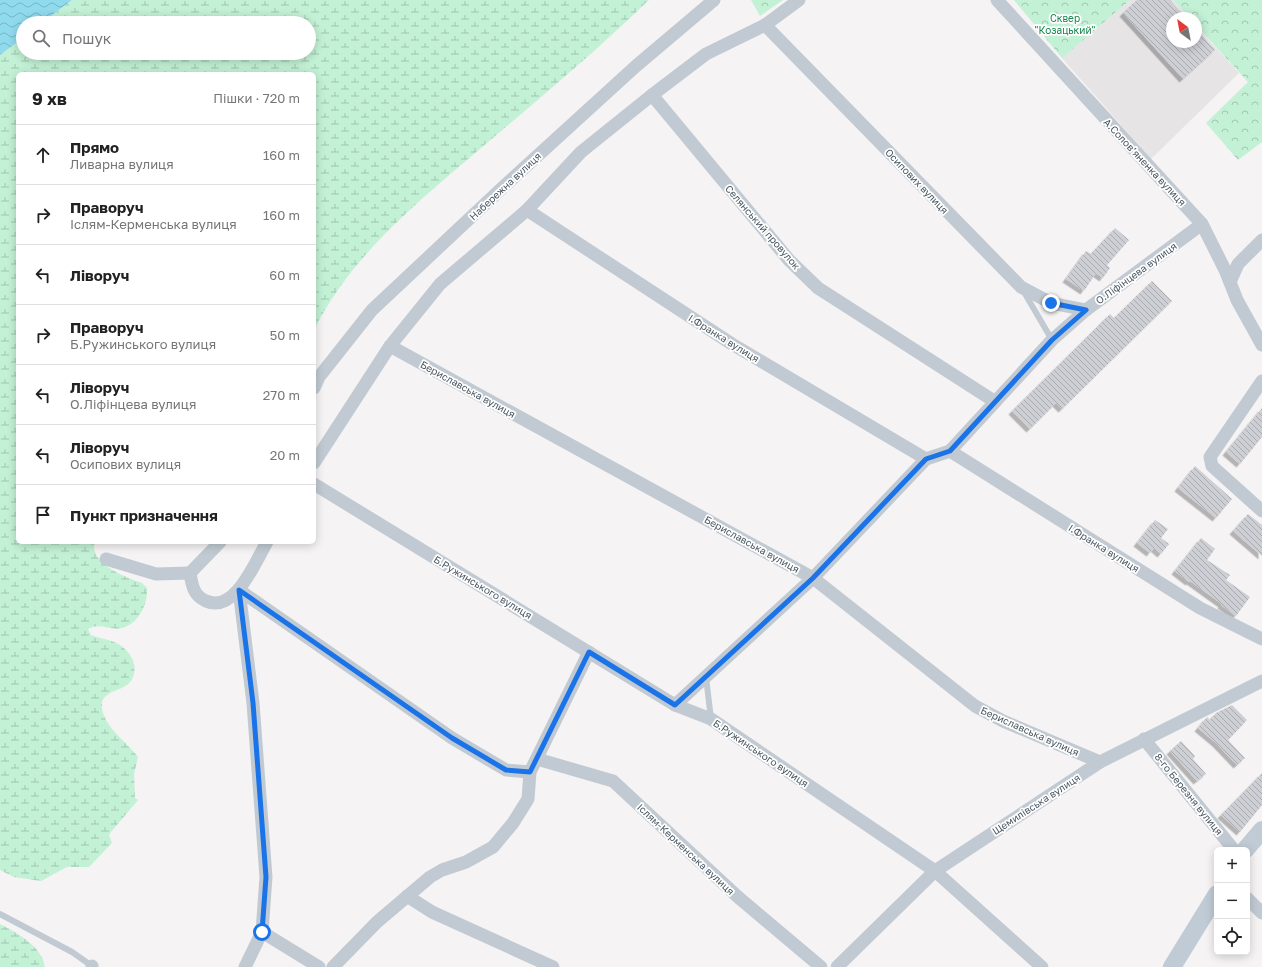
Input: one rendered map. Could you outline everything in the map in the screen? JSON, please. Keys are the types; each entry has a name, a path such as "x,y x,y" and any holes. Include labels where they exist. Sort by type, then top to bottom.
{"street":[{"name":"Набережна вулиця","path":"316,384 319,377 372,310 601,98 714,0"},
{"path":"316,460 390,346 440,284 527,210 581,152 652,95 706,54 765,25 799,0"},
{"name":"А.Солов’яненка вулиця","path":"997,0 1202,224 1255,335 1262,345"},
{"name":"Осипових вулиця","path":"765,25 1021,287 1051,303 1086,310"},
{"name":"Селянський провулок","path":"652,95 789,260 818,288 994,401"},
{"name":"І.Франка вулиця","path":"527,210 732,344 926,459"},
{"name":"О.Ліфінцева вулиця","path":"950,451 994,401 1052,340 1086,310 1202,224"},
{"path":"1230,282 1238,264 1262,240"},
{"name":"Бериславська вулиця","path":"390,346 813,578 975,706 1003,721 1100,762"},
{"path":"1262,381 1210,457 1212,466 1262,511"},
{"path":"675,705 813,578 926,459 950,451"},
{"name":"І.Франка вулиця","path":"950,451 1200,608 1262,639"},
{"name":"Б.Ружинського вулиця","path":"316,485 675,705 711,719 935,871 1042,967"},
{"path":"106,559 156,574 190,573 218,544"},
{"path":"190,573 192,586 199,596 209,602 221,602 227,600 239,590 266,544"},
{"path":"239,590 452,738 506,770 530,772"},
{"path":"239,590 253,703 266,877 262,932 245,967"},
{"path":"332,967 407,896 430,877 466,862 493,847 512,823 528,799 530,772 589,652"},
{"name":"Щемилівська вулиця","path":"837,967 935,871 1100,762 1262,681"},
{"name":"8-го Березня вулиця","path":"1144,739 1232,847"},
{"name":"Іслям-Керменська вулиця","path":"537,759 613,781 738,897 820,967"},
{"path":"1248,847 1262,830"},
{"path":"407,896 432,912 553,967"},
{"path":"1172,967 1214,899"},
{"path":"1250,901 1262,913"},
{"path":"262,932 320,967"}],"lane":[{"path":"1021,287 1052,340"},
{"path":"706,676 711,719"},
{"path":"0,914 72,952 92,967"}],"shaded area":[{"path":"1130,0 1173,0 1184,12 1166,12 1166,48 1202,48 1202,33 1239,73 1151,159 1062,58"}],"green space":[{"path":"72,0 649,0 545,94 410,209 367,253 347,277 316,327 316,72 16,72 16,544 95,544 94,550 97,557 103,563 119,573 142,583 147,588 146,600 138,618 128,626 118,629 96,626 88,629 91,635 113,641 122,646 132,658 134,664 134,674 131,681 125,686 106,696 103,701 102,708 111,728 138,757 134,774 135,798 138,800 109,835 112,843 89,867 67,867 41,881 14,877 0,870 0,55 16,43 16,60 316,60 316,16 51,16"},
{"path":"751,0 783,0 760,16"},
{"name":"Сквер \"Козацький\"","path":"1014,0 1130,0 1062,58"},
{"path":"1173,0 1262,0 1262,142 1238,160 1206,123 1248,82 1202,32 1202,12 1184,12"},
{"path":"0,924 28,941 43,959 45,967 0,967"}],"water":[{"path":"0,0 72,0 51,16 16,16 16,43 0,55"}],"building":[{"path":"1137,0 1170,0 1181,12 1166,12 1166,48 1202,48 1202,36 1215,50 1183,79 1123,13"},
{"path":"1115,228 1129,240 1107,265 1110,268 1103,278 1096,273 1084,291 1066,279 1086,251 1091,254"},
{"path":"1152,281 1172,301 1062,409 1056,403 1030,429 1012,411 1110,314 1114,318"},
{"path":"1262,408 1262,437 1240,464 1226,452"},
{"path":"1195,466 1232,499 1216,518 1178,488"},
{"path":"1248,514 1262,525 1262,556 1233,531"},
{"path":"1155,520 1168,529 1161,538 1169,544 1161,554 1154,548 1150,553 1137,543"},
{"path":"1201,538 1215,549 1207,560 1230,575 1226,580 1250,597 1236,616 1221,605 1222,604 1175,571"},
{"path":"1232,705 1247,720 1228,740 1245,758 1237,765 1216,743 1198,728 1207,717 1210,720 1216,713"},
{"path":"1181,741 1195,756 1193,759 1206,774 1197,781 1170,751"},
{"path":"1262,773 1262,805 1240,832 1221,815"}],"route":[{"path":"262,932 266,877 253,703 239,590 452,738 506,770 530,772 589,652 675,705 813,578 926,459 950,451 994,401 1052,340 1086,310 1051,303"}]}
